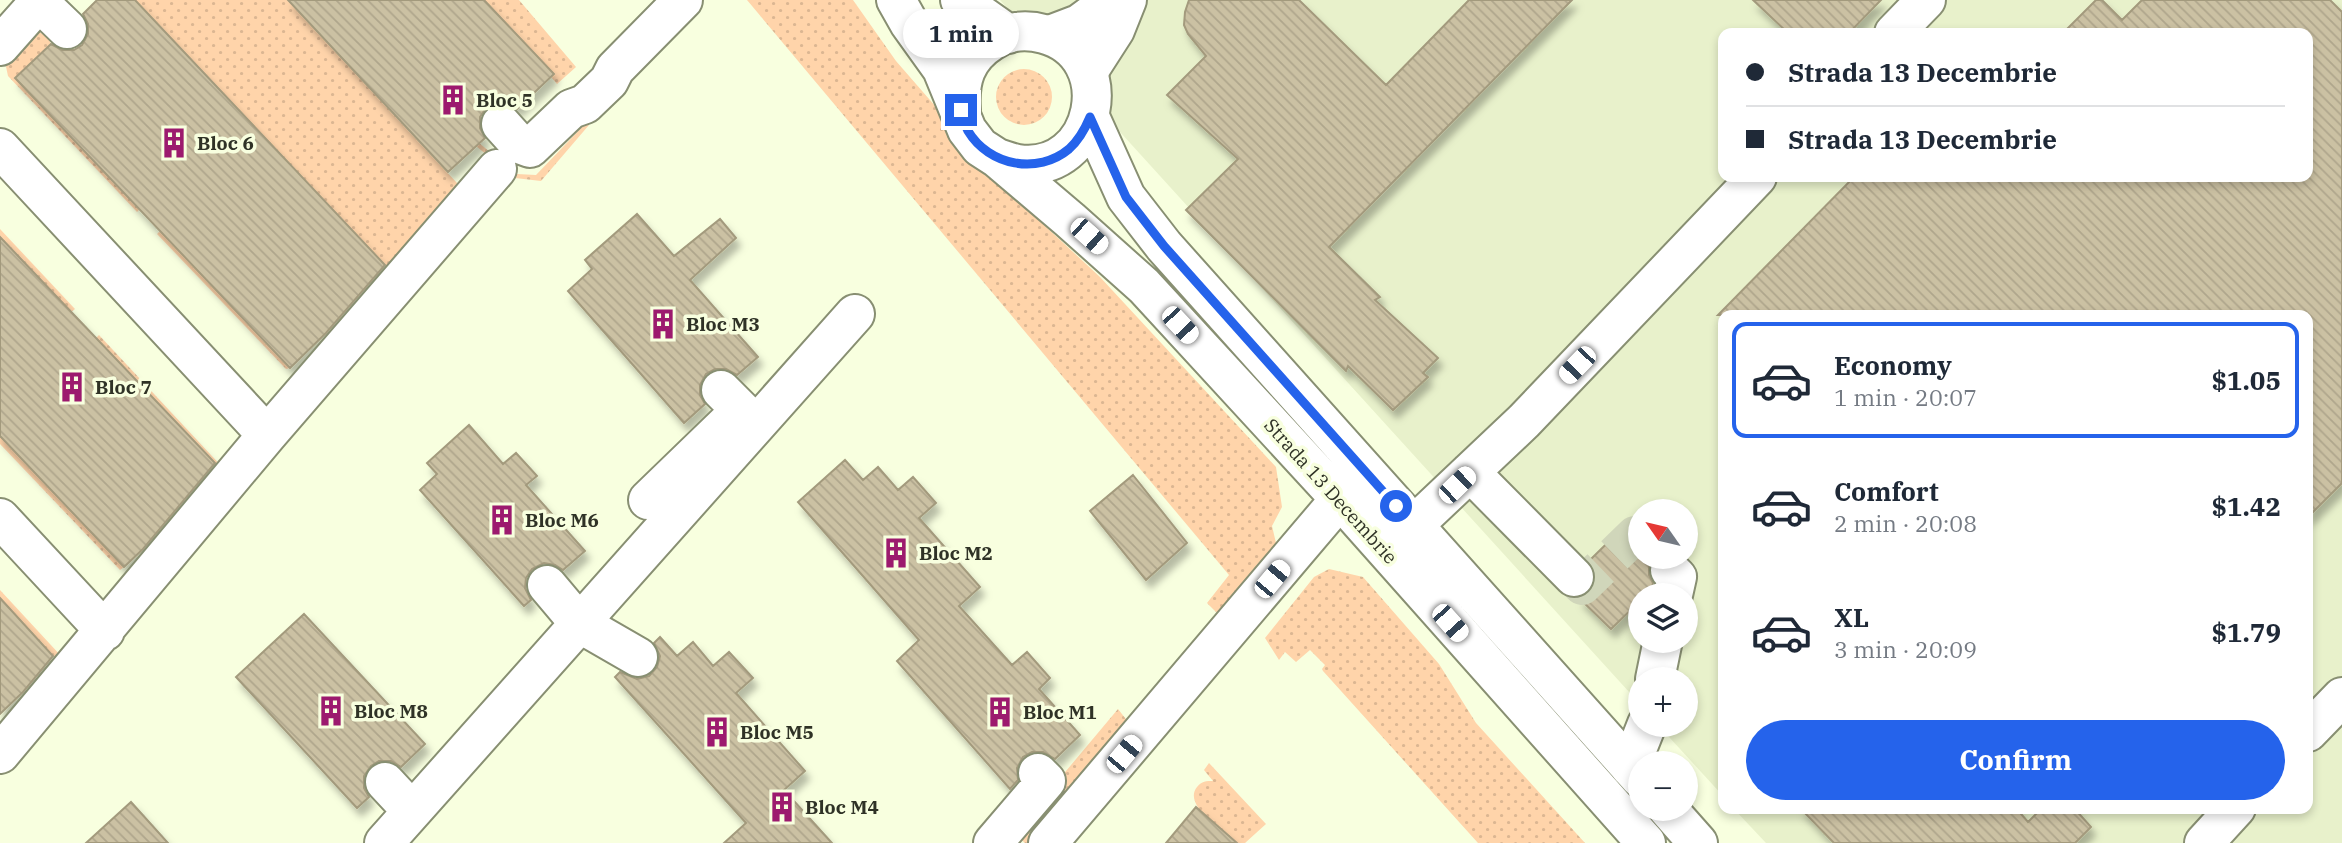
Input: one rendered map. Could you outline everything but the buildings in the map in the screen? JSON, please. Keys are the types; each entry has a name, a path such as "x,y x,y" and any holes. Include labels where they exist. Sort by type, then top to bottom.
{"main road":[{"path":"501,124 519,144 530,148 571,109 585,104 609,81 620,64 683,0"},
{"name":"Strada 13 Decembrie","path":"896,0 942,69 967,130 980,147 1070,220 1144,286 1340,499 1646,843"},
{"path":"960,0 1008,34 1036,32 1050,36 1079,24 1112,0"},
{"path":"1087,72 1115,30 1127,0"},
{"path":"1899,28 1926,0"},
{"path":"0,46 39,2 67,29"},
{"name":"Strada 13 Decembrie","path":"961,110 960,89 963,74 971,61 994,39 1008,34"},
{"name":"Strada 13 Decembrie","path":"1050,36 1066,44 1079,56 1093,94 1090,117 1126,197 1164,246 1628,765"},
{"path":"997,159 1018,164 1036,164 1055,159 1083,134 1090,117"},
{"path":"0,148 267,435"},
{"path":"0,754 267,435 497,169"},
{"path":"1414,525 1524,421 1752,182"},
{"path":"384,843 855,314"},
{"path":"648,500 741,410 721,390"},
{"path":"1470,472 1574,577"},
{"path":"1048,843 1340,499"},
{"path":"0,518 104,631"},
{"path":"547,585 579,623 638,657"},
{"path":"2313,727 2342,697"},
{"path":"993,843 1046,781 1038,773"},
{"path":"386,782 412,811"},
{"path":"2204,843 2231,814"},
{"path":"1679,821 1698,843"}],"shaded area":[{"path":"135,0 288,0 469,196 391,271"},
{"path":"484,0 519,0 576,67 557,84 551,77 553,74"},
{"path":"747,0 853,0 896,61 1016,199 1100,277 1276,467 1282,507 1272,526 1276,543 1219,615 1207,603 1229,575"},
{"path":"1000,0 2342,0 2342,843 1766,843 1739,814 2313,814 2313,310 1718,310 1718,790 1698,769 1698,751 1682,751 1669,737 1698,737 1698,667 1628,667 1628,691"},
{"path":"39,32 48,37 51,44 15,78 140,209 137,212 8,76 5,62 27,34"},
{"path":"1018,69 1030,69 1040,73 1048,81 1052,97 1048,113 1040,121 1030,125 1018,125 1008,121 1000,113 996,103 996,91 1000,81 1008,73"},
{"path":"586,123 589,125 541,181 515,178 476,146 479,143 517,174 536,175"},
{"path":"0,229 75,309 71,312 0,237"},
{"path":"160,231 290,368 286,369 157,234"},
{"path":"99,335 225,470 223,472 96,338"},
{"path":"0,436 124,567 120,570 0,444"},
{"path":"1329,569 1363,577 1439,664 1476,723 1585,843 1478,843 1323,671 1325,665 1310,650 1296,662 1285,652 1279,660 1265,638 1314,577"},
{"path":"0,590 62,657 57,660 0,598"},
{"path":"1118,709 1129,723 1029,843 1025,843 1014,833"},
{"path":"1209,763 1266,824 1245,843 1237,843 1206,818 1195,802 1197,787 1204,782 1213,781 1204,770"}],"tunnel":[{"path":"1574,577 1582,586 1628,542"}],"place":[{"name":"Bloc 5","path":"453,100"},
{"name":"Bloc 6","path":"174,143"},
{"name":"Bloc M3","path":"663,324"},
{"name":"Bloc 7","path":"72,387"},
{"name":"Bloc M6","path":"502,520"},
{"name":"Bloc M2","path":"896,553"},
{"name":"Bloc M8","path":"331,711"},
{"name":"Bloc M1","path":"1000,712"},
{"name":"Bloc M5","path":"717,732"},
{"name":"Bloc M4","path":"782,807"}],"route":[{"path":"961,110 967,130 980,147 997,159 1018,164 1036,164 1055,159 1083,134 1090,117 1126,197 1164,246 1396,506"}]}
